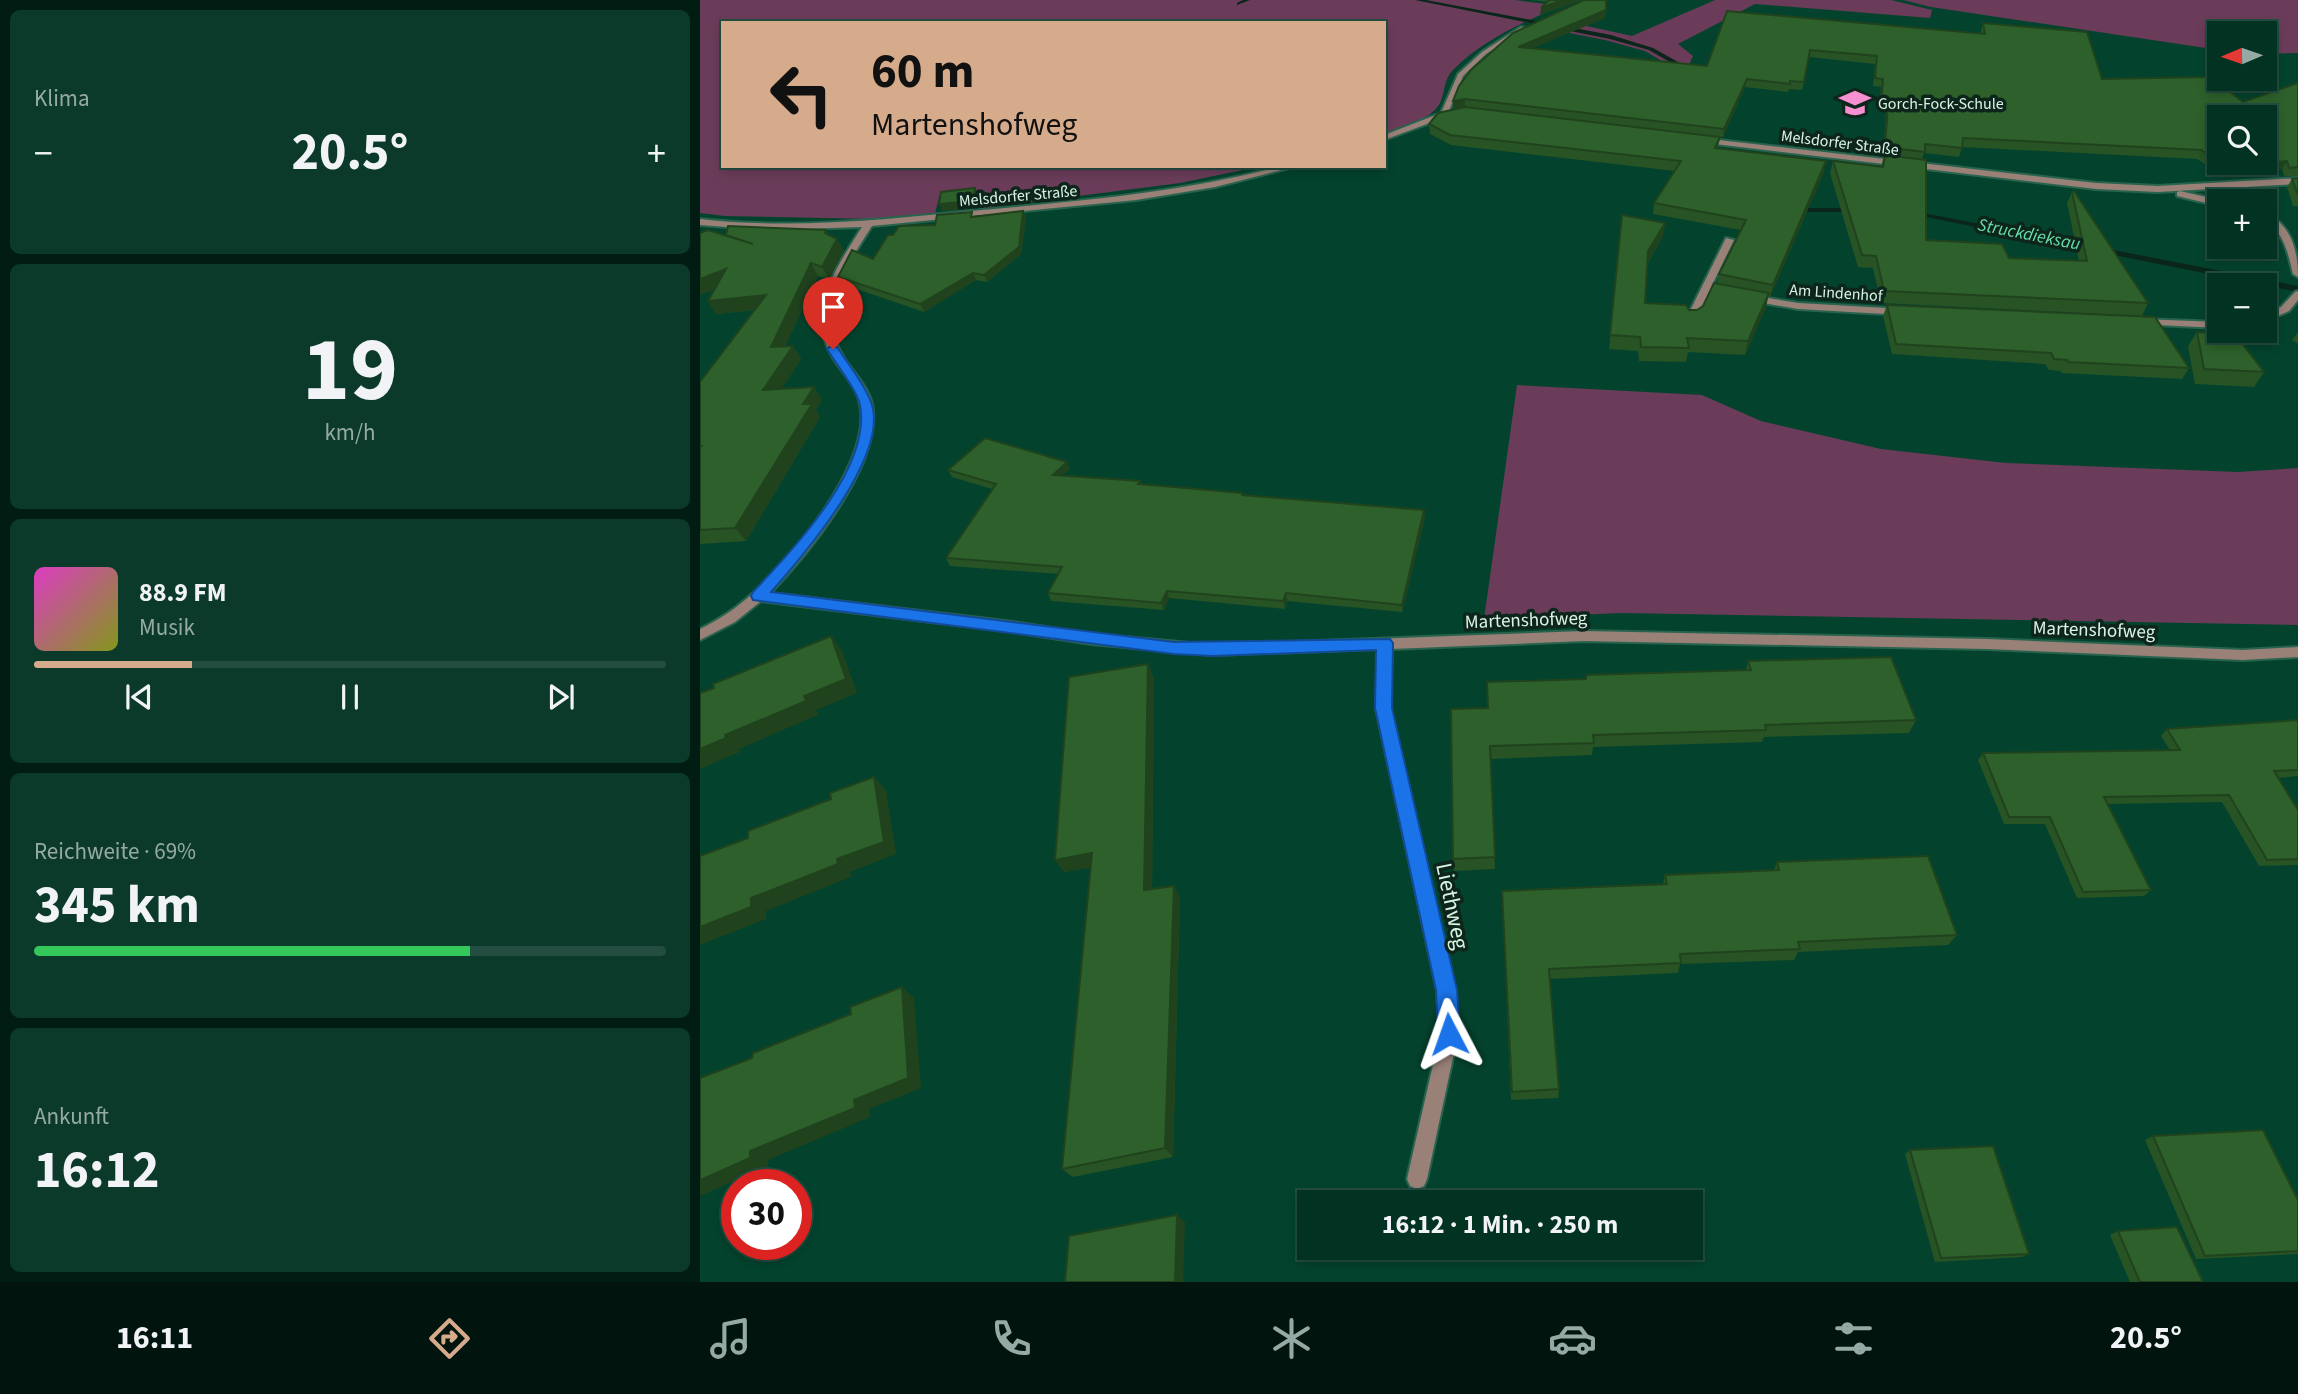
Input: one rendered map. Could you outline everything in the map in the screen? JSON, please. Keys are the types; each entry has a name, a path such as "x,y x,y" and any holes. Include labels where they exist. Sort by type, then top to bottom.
{"street":[{"path":"1444,114 1460,75 1484,53 1535,22"},
{"path":"1386,137 1454,112"},
{"name":"Melsdorfer Straße","path":"1687,138 2053,182 2158,189 2298,181"},
{"name":"Melsdorfer Straße","path":"700,222 749,225 869,223 1126,199 1285,168"},
{"path":"2158,189 2207,200"},
{"path":"700,635 736,614 758,596 783,569 836,501 861,456 867,434 866,404 833,349 825,315 830,288 869,223"},
{"path":"2277,223 2285,232 2298,274"},
{"path":"1691,319 1729,240"},
{"name":"Am Lindenhof","path":"1705,289 1798,306 1920,313"},
{"path":"2277,313 2285,309 2298,294"},
{"path":"2129,322 2207,325"},
{"name":"Martenshofweg","path":"758,596 1174,648 1238,649 1583,636 1987,644 2243,655 2298,652"},
{"name":"Liethweg","path":"1385,643 1383,708 1446,990 1449,1034 1417,1179"}],"shaded area":[{"path":"700,0 1515,0 1562,6 1519,25 1478,49 1450,73 1440,103 1430,114 1415,123 1386,133 1386,21 721,21 721,168 1252,168 1180,183 984,208 985,191 939,197 935,214 874,219 725,216 700,213"},
{"path":"1715,0 1891,0 1932,10 1930,18 1755,4 1678,44 1693,56 1689,65 1665,63 1645,51 1538,27 1555,19 1632,36"},
{"path":"1903,0 2298,0 2298,53 2277,54 2277,21 2207,21 2207,48 1931,7"},
{"path":"1517,385 1702,395 1761,421 1881,449 2006,463 2238,472 2298,468 2298,625 1622,613 1484,619"}],"building":[{"path":"1549,0 1562,0 1541,8"},
{"path":"1584,0 1606,0 1606,10 1518,47 1707,66 1727,11 1985,34 1983,23 2087,32 2102,79 2207,77 2207,91 2229,91 2243,102 2298,83 2298,167 2289,168 2287,161 2277,162 2277,105 2207,105 2207,154 2201,150 1963,138 1962,148 1925,144 1925,152 1885,147 1888,103 1881,103 1883,79 1875,78 1877,56 1810,50 1804,82 1790,81 1790,84 1747,79 1724,129 1465,99 1453,101 1459,86 1471,70 1513,33"},
{"path":"1465,107 1720,137 1715,148 1826,161 1773,285 1719,274 1746,220 1654,203 1681,161 1450,135 1429,124 1438,113"},
{"path":"1885,155 1926,160 1926,240 2002,244 2009,258 2087,261 2072,192 2074,191 2148,303 1884,291 1876,256 1862,255 1833,161 1883,167"},
{"path":"2298,178 2298,195 2292,179"},
{"path":"975,188 973,201 939,204 941,192"},
{"path":"1023,211 1019,247 984,275 973,273 920,304 838,277 852,250 873,259 888,235 893,235 899,226 935,225 937,215 972,212 971,217"},
{"path":"1622,215 1665,223 1648,251 1645,303 1686,305 1689,310 1697,310 1703,306 1714,283 1769,293 1748,341 1687,338 1689,348 1641,347 1640,337 1610,335"},
{"path":"728,226 826,230 825,233 837,239 822,267 811,263 771,347 793,346 763,390 814,387 803,404 812,404 735,528 700,530 700,382 766,295 708,301 726,269 700,279 700,233 708,230 753,244 726,235"},
{"path":"1887,305 2155,317 2189,368 2068,362 2054,359 2051,353 1896,344"},
{"path":"2197,332 2207,333 2207,343 2242,343 2264,372 2204,369"},
{"path":"985,438 1067,462 1053,475 1140,481 1138,484 1424,510 1402,605 1286,593 1283,601 1167,591 1161,603 1048,593 1062,567 946,558 996,484 948,470"},
{"path":"831,636 846,679 804,696 806,701 725,735 726,738 700,749 700,693 714,688 713,684"},
{"path":"1891,657 1916,720 1765,725 1766,730 1593,735 1594,743 1490,746 1495,857 1453,859 1451,709 1488,708 1487,682 1586,679 1586,675 1751,670 1748,661"},
{"path":"1148,664 1144,890 1174,886 1165,1148 1062,1169 1092,853 1055,860 1069,677"},
{"path":"2298,720 2298,770 2274,771 2298,810 2298,859 2267,860 2229,795 2104,797 2151,890 2083,892 2050,817 2009,817 1983,753 2180,750 2167,729"},
{"path":"874,777 884,842 837,859 838,864 751,898 751,907 700,927 700,856 748,838 748,831 831,799 830,793"},
{"path":"1928,856 1957,935 1798,942 1800,949 1680,954 1681,963 1549,969 1559,1089 1512,1092 1502,891 1667,884 1665,875 1779,870 1777,862"},
{"path":"902,987 908,1078 854,1100 855,1108 750,1151 750,1158 700,1180 700,1078 752,1058 753,1053 851,1014 850,1007"},
{"path":"2263,1130 2298,1200 2298,1251 2205,1256 2153,1136"},
{"path":"1993,1146 2029,1254 1941,1258 1910,1150"},
{"path":"1177,1215 1175,1282 1065,1282 1069,1236"},
{"path":"2177,1227 2203,1282 2140,1282 2118,1231"}],"waterway":[{"path":"1239,4 1247,0"},
{"name":"Struckdieksau","path":"1418,0 1611,37 1651,49 1678,64 1676,78"},
{"name":"Struckdieksau","path":"1799,210 1858,210"},
{"name":"Struckdieksau","path":"1911,212 2298,289"}],"place":[{"name":"Gorch-Fock-Schule","path":"1855,103"}],"route":[{"path":"833,349 866,404 867,434 861,456 836,501 783,569 758,596 1174,648 1212,650 1385,643 1383,708 1446,990 1449,1034"}]}
